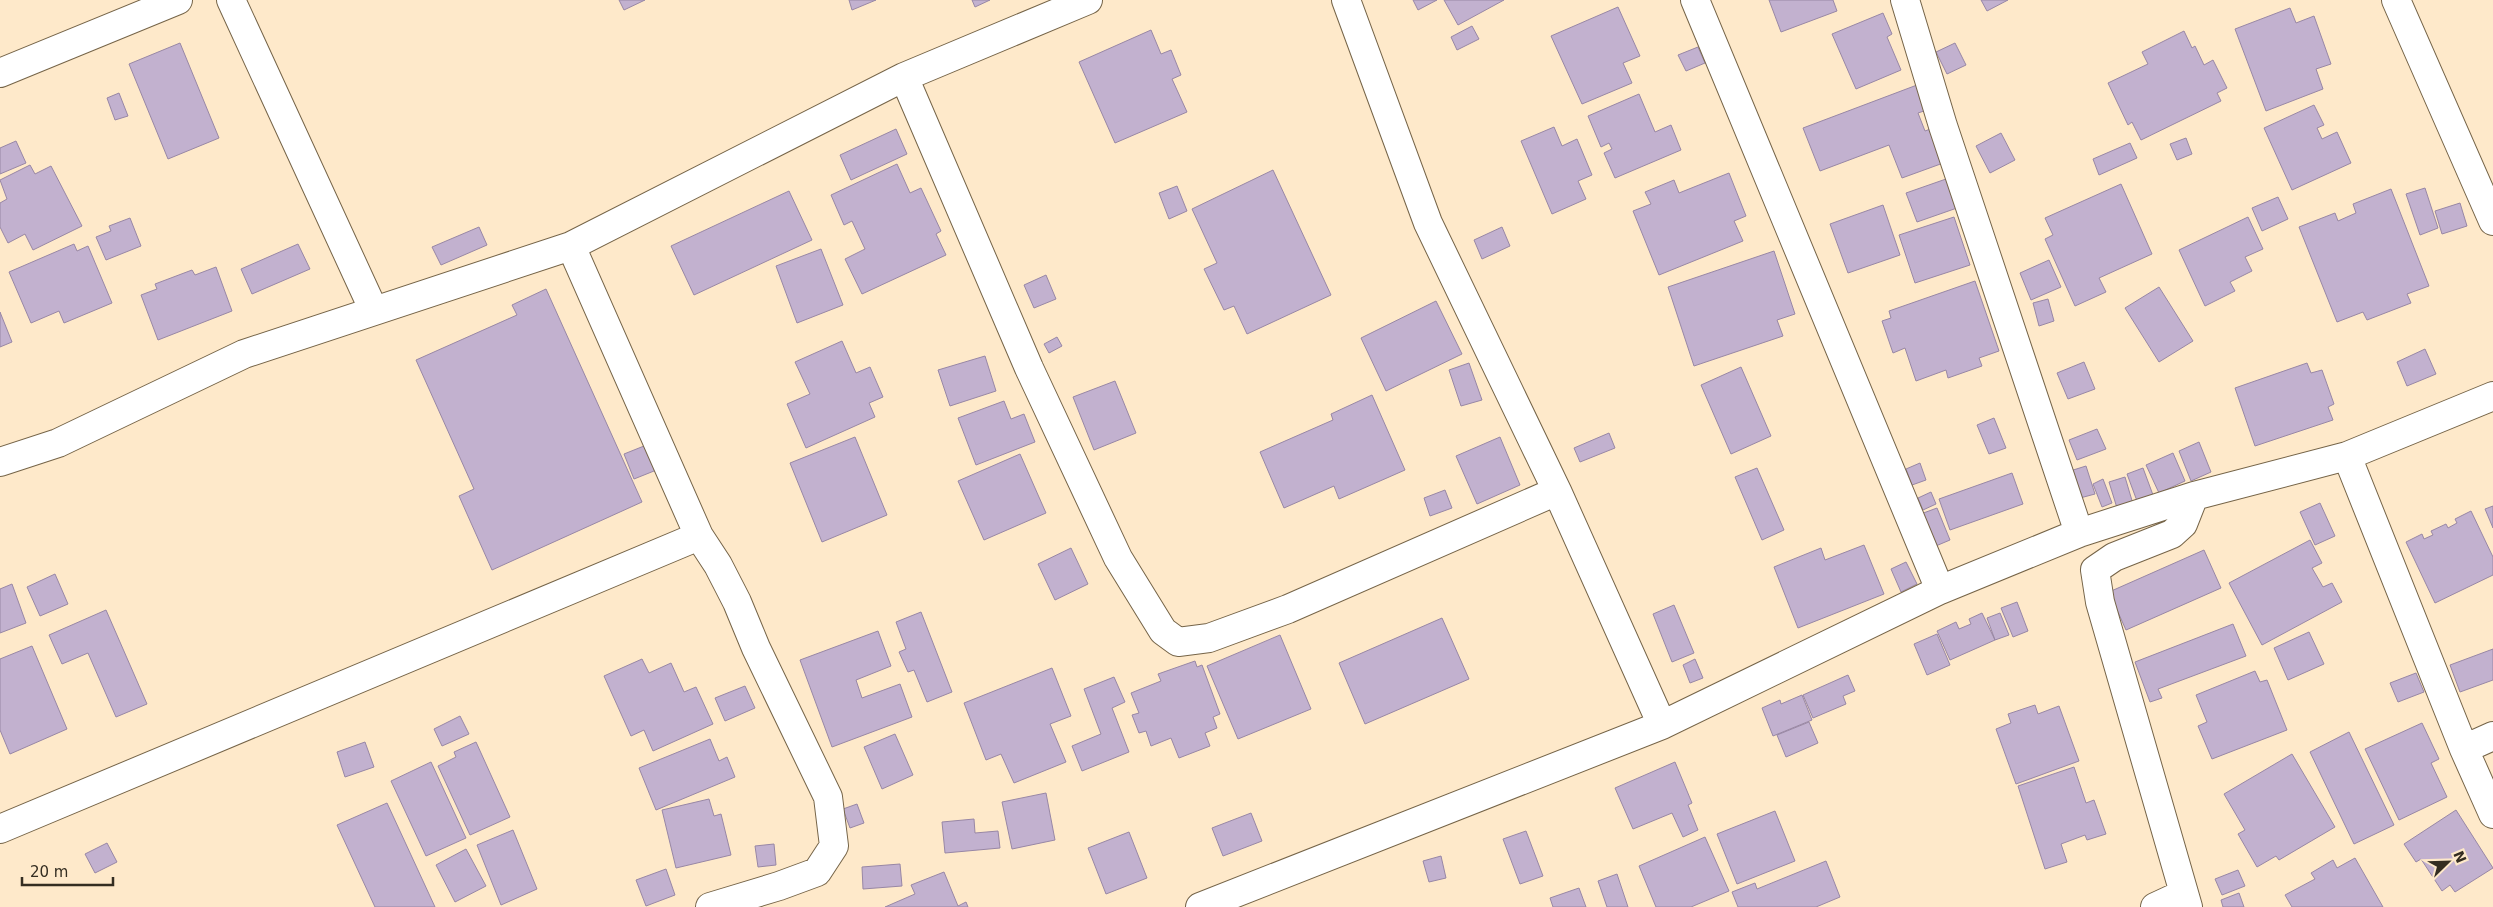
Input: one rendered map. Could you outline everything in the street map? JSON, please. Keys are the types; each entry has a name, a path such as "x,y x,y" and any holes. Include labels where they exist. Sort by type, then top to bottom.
{"street":[{"path":"0,73 178,0"},
{"path":"231,0 374,311"},
{"path":"0,462 58,443 244,354 571,246 904,77 1088,0"},
{"path":"1346,0 1428,223 1557,491 1662,725"},
{"path":"1696,0 1940,590"},
{"path":"1905,0 1943,126 2079,533"},
{"path":"2396,0 2493,221"},
{"path":"904,77 1028,368 1118,558 1163,630 1178,642 1209,638 1288,609 1557,491"},
{"path":"571,246 699,536 718,565 733,595 828,797 834,846 817,872 710,907"},
{"path":"1200,907 1662,725 1940,590 2079,533 2194,496 2346,456 2493,396"},
{"path":"2346,456 2464,749 2493,814"},
{"path":"2155,907 2186,901 2100,602 2095,570 2114,557 2172,534 2183,524 2194,496"},
{"path":"0,829 699,536"},
{"path":"2464,749 2493,736"}],"building":[{"path":"619,0 645,0 624,10"},
{"path":"849,0 876,0 852,10"},
{"path":"972,0 990,0 975,7"},
{"path":"1413,0 1437,0 1418,10"},
{"path":"1444,0 1504,0 1458,25"},
{"path":"1769,0 1833,0 1837,11 1781,32"},
{"path":"1981,0 2008,0 1987,11"},
{"path":"1618,7 1640,56 1623,63 1632,83 1582,104 1551,36"},
{"path":"2290,8 2296,23 2314,16 2331,64 2316,69 2323,89 2266,111 2235,29"},
{"path":"1883,13 1892,34 1887,37 1901,70 1856,89 1832,34"},
{"path":"1472,26 1479,39 1457,50 1451,37"},
{"path":"1151,30 1161,54 1171,50 1181,75 1172,79 1187,112 1115,143 1079,62"},
{"path":"2184,31 2192,48 2195,46 2204,65 2213,60 2227,88 2217,93 2221,101 2141,140 2132,122 2128,125 2108,83 2148,64 2142,52"},
{"path":"180,43 219,138 168,159 129,64"},
{"path":"1955,43 1966,65 1947,74 1936,52"},
{"path":"1698,47 1705,63 1686,71 1678,55"},
{"path":"1917,85 1927,110 1918,113 1925,131 1933,128 1946,162 1902,178 1889,145 1820,171 1803,128"},
{"path":"119,93 128,116 115,120 107,98"},
{"path":"1639,94 1655,132 1671,125 1681,150 1615,178 1604,153 1612,149 1609,143 1601,147 1588,116"},
{"path":"2314,105 2324,125 2317,128 2322,139 2337,132 2351,163 2292,190 2264,128"},
{"path":"1554,127 1562,146 1577,139 1592,175 1578,181 1586,199 1552,214 1521,141"},
{"path":"896,129 907,154 851,180 840,155"},
{"path":"2001,133 2015,160 1990,173 1976,146"},
{"path":"2186,138 2192,154 2177,160 2170,144"},
{"path":"16,141 26,163 0,174 0,148"},
{"path":"2130,143 2137,158 2099,175 2093,159"},
{"path":"897,164 910,193 921,188 941,231 936,234 946,255 862,294 845,259 865,249 852,221 844,225 831,195"},
{"path":"30,165 35,174 51,166 82,226 33,250 25,234 8,243 0,227 0,203 7,199 0,180"},
{"path":"1273,170 1331,295 1247,334 1234,306 1224,310 1204,269 1217,263 1192,209"},
{"path":"1729,173 1746,216 1734,221 1743,241 1659,275 1633,211 1651,204 1645,192 1674,180 1679,193"},
{"path":"1946,179 1957,208 1917,222 1906,193"},
{"path":"2121,184 2152,254 2099,278 2106,292 2075,306 2045,239 2053,235 2045,218"},
{"path":"1177,186 1187,211 1169,219 1159,193"},
{"path":"2425,188 2438,228 2420,235 2406,194"},
{"path":"2391,189 2429,286 2407,294 2411,303 2367,320 2363,312 2337,322 2299,227 2335,213 2338,221 2356,213 2353,204"},
{"path":"789,191 812,240 694,295 671,246"},
{"path":"2278,197 2288,219 2262,231 2252,208"},
{"path":"2460,203 2467,226 2442,234 2435,211"},
{"path":"1883,205 1900,255 1848,273 1830,224"},
{"path":"1954,217 1970,265 1915,283 1899,235"},
{"path":"2248,217 2263,249 2245,257 2252,271 2230,282 2235,291 2205,306 2179,250"},
{"path":"130,218 141,246 106,260 96,237 111,231 109,226"},
{"path":"479,227 487,245 441,265 432,247"},
{"path":"1502,227 1510,246 1482,259 1474,240"},
{"path":"74,244 77,251 88,246 112,303 64,323 59,311 31,323 9,272"},
{"path":"298,244 310,269 252,294 241,269"},
{"path":"821,249 843,305 797,323 776,266"},
{"path":"1774,251 1795,314 1777,320 1783,336 1694,366 1668,287"},
{"path":"2049,260 2061,287 2031,300 2020,273"},
{"path":"216,267 232,311 158,340 141,295 157,289 155,284 192,270 195,275"},
{"path":"1046,275 1056,299 1034,308 1024,285"},
{"path":"1975,281 1999,351 1979,358 1982,366 1948,378 1946,370 1916,381 1905,348 1893,353 1882,321 1891,318 1889,311"},
{"path":"2159,287 2193,341 2159,362 2125,308"},
{"path":"546,289 642,502 492,570 459,496 474,489 416,360 517,315 512,305"},
{"path":"2048,299 2054,321 2039,326 2033,303"},
{"path":"1436,301 1462,354 1386,391 1361,338"},
{"path":"0,312 12,342 0,347"},
{"path":"1057,337 1062,346 1049,353 1044,344"},
{"path":"842,341 856,373 870,367 883,397 869,403 875,417 806,448 787,404 810,394 795,362"},
{"path":"2425,349 2436,374 2407,386 2397,362"},
{"path":"985,356 996,391 950,406 938,370"},
{"path":"2084,362 2095,389 2068,399 2057,373"},
{"path":"1469,363 1482,400 1461,406 1449,370"},
{"path":"2307,363 2311,373 2322,370 2334,404 2328,407 2333,420 2255,446 2235,388"},
{"path":"1741,367 1771,436 1731,454 1701,385"},
{"path":"1115,381 1136,433 1094,450 1073,397"},
{"path":"1372,395 1405,470 1339,499 1334,486 1284,508 1260,452 1333,420 1331,414"},
{"path":"1004,401 1011,419 1024,414 1035,442 976,465 958,418"},
{"path":"1994,418 2006,448 1989,454 1977,425"},
{"path":"2097,429 2106,449 2077,460 2069,440"},
{"path":"1609,433 1615,448 1580,462 1574,448"},
{"path":"855,437 887,515 822,542 790,463"},
{"path":"1500,437 1520,485 1477,504 1456,456"},
{"path":"2199,442 2211,472 2191,481 2179,451"},
{"path":"649,444 659,469 634,479 624,454"},
{"path":"2173,453 2185,481 2159,493 2146,465"},
{"path":"1020,454 1046,513 984,540 958,481"},
{"path":"1920,463 1926,480 1912,485 1906,469"},
{"path":"2086,466 2095,494 2080,498 2070,471"},
{"path":"1757,468 1784,530 1762,540 1735,477"},
{"path":"2143,468 2153,495 2137,501 2127,474"},
{"path":"2012,473 2023,504 1950,530 1939,499"},
{"path":"2125,477 2133,504 2117,508 2109,482"},
{"path":"2103,479 2112,503 2102,507 2093,484"},
{"path":"1445,490 1452,508 1430,516 1424,498"},
{"path":"1931,492 1936,504 1923,510 1918,498"},
{"path":"2320,503 2335,536 2315,545 2300,512"},
{"path":"2493,506 2493,528 2485,509"},
{"path":"1937,508 1950,540 1931,548 1918,515"},
{"path":"2471,511 2493,557 2493,575 2435,603 2406,542 2422,534 2424,539 2433,535 2431,531 2446,524 2448,528 2457,523 2455,519"},
{"path":"2310,540 2322,563 2312,568 2323,587 2332,583 2342,602 2262,645 2229,583"},
{"path":"1864,545 1884,594 1798,628 1774,567 1821,548 1825,560"},
{"path":"1071,548 1088,584 1055,600 1038,564"},
{"path":"2204,550 2221,588 2126,630 2109,592"},
{"path":"1906,562 1917,584 1901,592 1891,569"},
{"path":"55,574 68,604 40,616 27,587"},
{"path":"12,584 26,623 0,633 0,589"},
{"path":"2017,602 2028,631 2013,637 2001,608"},
{"path":"1674,605 1694,653 1672,662 1653,614"},
{"path":"106,610 147,704 116,717 88,653 62,664 49,635"},
{"path":"921,612 952,692 927,702 914,670 908,672 899,652 906,649 896,622"},
{"path":"1982,613 1995,640 1950,660 1937,631 1956,622 1959,629 1971,624 1969,619"},
{"path":"2000,613 2009,635 1995,640 1987,618"},
{"path":"1442,618 1469,679 1365,724 1339,663"},
{"path":"2233,624 2246,656 2158,689 2162,698 2150,702 2135,662"},
{"path":"878,631 891,666 856,680 862,698 900,684 912,717 832,747 800,660"},
{"path":"2309,632 2324,664 2288,680 2274,648"},
{"path":"1937,634 1950,665 1927,675 1914,644"},
{"path":"1280,635 1311,709 1238,739 1207,666"},
{"path":"32,646 67,729 10,754 0,730 0,659"},
{"path":"2493,649 2493,680 2460,692 2450,665"},
{"path":"642,659 649,673 671,663 684,692 696,687 713,724 653,751 644,730 631,736 604,676"},
{"path":"1695,659 1703,678 1690,683 1683,665"},
{"path":"1195,661 1197,667 1202,665 1220,714 1213,717 1217,728 1205,733 1210,746 1179,758 1171,738 1151,746 1146,731 1139,733 1132,715 1139,713 1131,693 1161,681 1158,674"},
{"path":"1052,668 1071,716 1050,724 1066,762 1014,783 1001,754 986,760 964,703"},
{"path":"2255,671 2260,682 2267,680 2287,730 2212,759 2198,726 2207,722 2196,695"},
{"path":"2416,673 2424,692 2398,702 2390,683"},
{"path":"1848,675 1855,691 1843,696 1846,704 1813,718 1803,695"},
{"path":"1114,677 1125,702 1112,708 1129,752 1082,771 1072,746 1101,734 1084,689"},
{"path":"745,686 755,708 725,721 715,698"},
{"path":"1802,695 1812,720 1773,736 1762,708 1780,700 1781,704"},
{"path":"2035,705 2038,714 2059,706 2079,761 2016,784 1996,729 2011,723 2008,714"},
{"path":"460,716 469,734 442,746 434,729"},
{"path":"1809,722 1818,743 1786,757 1777,735"},
{"path":"2422,723 2439,759 2431,763 2447,797 2399,820 2365,749"},
{"path":"2349,732 2394,825 2354,844 2310,752"},
{"path":"895,734 913,775 882,789 864,747"},
{"path":"710,739 719,761 727,757 735,777 656,810 639,768"},
{"path":"365,742 374,767 345,777 337,752"},
{"path":"476,742 510,817 470,835 438,766 456,757 454,752"},
{"path":"2292,754 2335,827 2279,860 2276,856 2257,867 2238,834 2245,830 2224,794"},
{"path":"431,762 466,838 426,856 391,781"},
{"path":"1675,762 1692,803 1688,805 1698,830 1683,837 1672,813 1633,829 1615,788"},
{"path":"2074,767 2086,803 2094,800 2106,834 2087,840 2085,835 2061,844 2067,862 2045,869 2018,786"},
{"path":"1046,793 1055,840 1012,849 1002,802"},
{"path":"709,799 714,816 721,814 731,855 676,868 662,810"},
{"path":"387,803 435,907 375,907 337,825"},
{"path":"857,804 864,823 850,828 843,809"},
{"path":"2456,810 2493,868 2455,892 2450,885 2442,891 2421,859 2416,862 2404,844"},
{"path":"1775,811 1795,861 1737,884 1717,834"},
{"path":"1251,813 1262,841 1223,856 1212,828"},
{"path":"974,819 975,833 998,831 1000,848 945,853 942,822"},
{"path":"513,830 537,889 501,905 477,845"},
{"path":"1526,831 1543,876 1520,884 1503,839"},
{"path":"1129,832 1147,878 1106,894 1088,848"},
{"path":"1705,837 1729,891 1691,907 1656,907 1639,866"},
{"path":"107,843 117,862 95,873 85,854"},
{"path":"774,844 776,865 758,867 755,846"},
{"path":"466,849 486,886 455,902 436,865"},
{"path":"1441,856 1446,878 1429,882 1423,861"},
{"path":"2355,858 2383,907 2292,907 2285,895 2315,879 2311,873 2333,860 2337,868"},
{"path":"1826,861 1840,897 1816,907 1738,907 1732,892 1755,883 1757,889"},
{"path":"900,864 902,886 863,889 862,867"},
{"path":"666,869 675,895 646,906 636,880"},
{"path":"2238,870 2245,886 2222,895 2215,879"},
{"path":"944,872 958,906 966,902 968,907 885,907 915,894 911,885"},
{"path":"1617,874 1628,907 1607,907 1598,881"},
{"path":"1579,888 1586,907 1553,907 1550,898"},
{"path":"2239,893 2244,907 2223,907 2221,900"}]}
